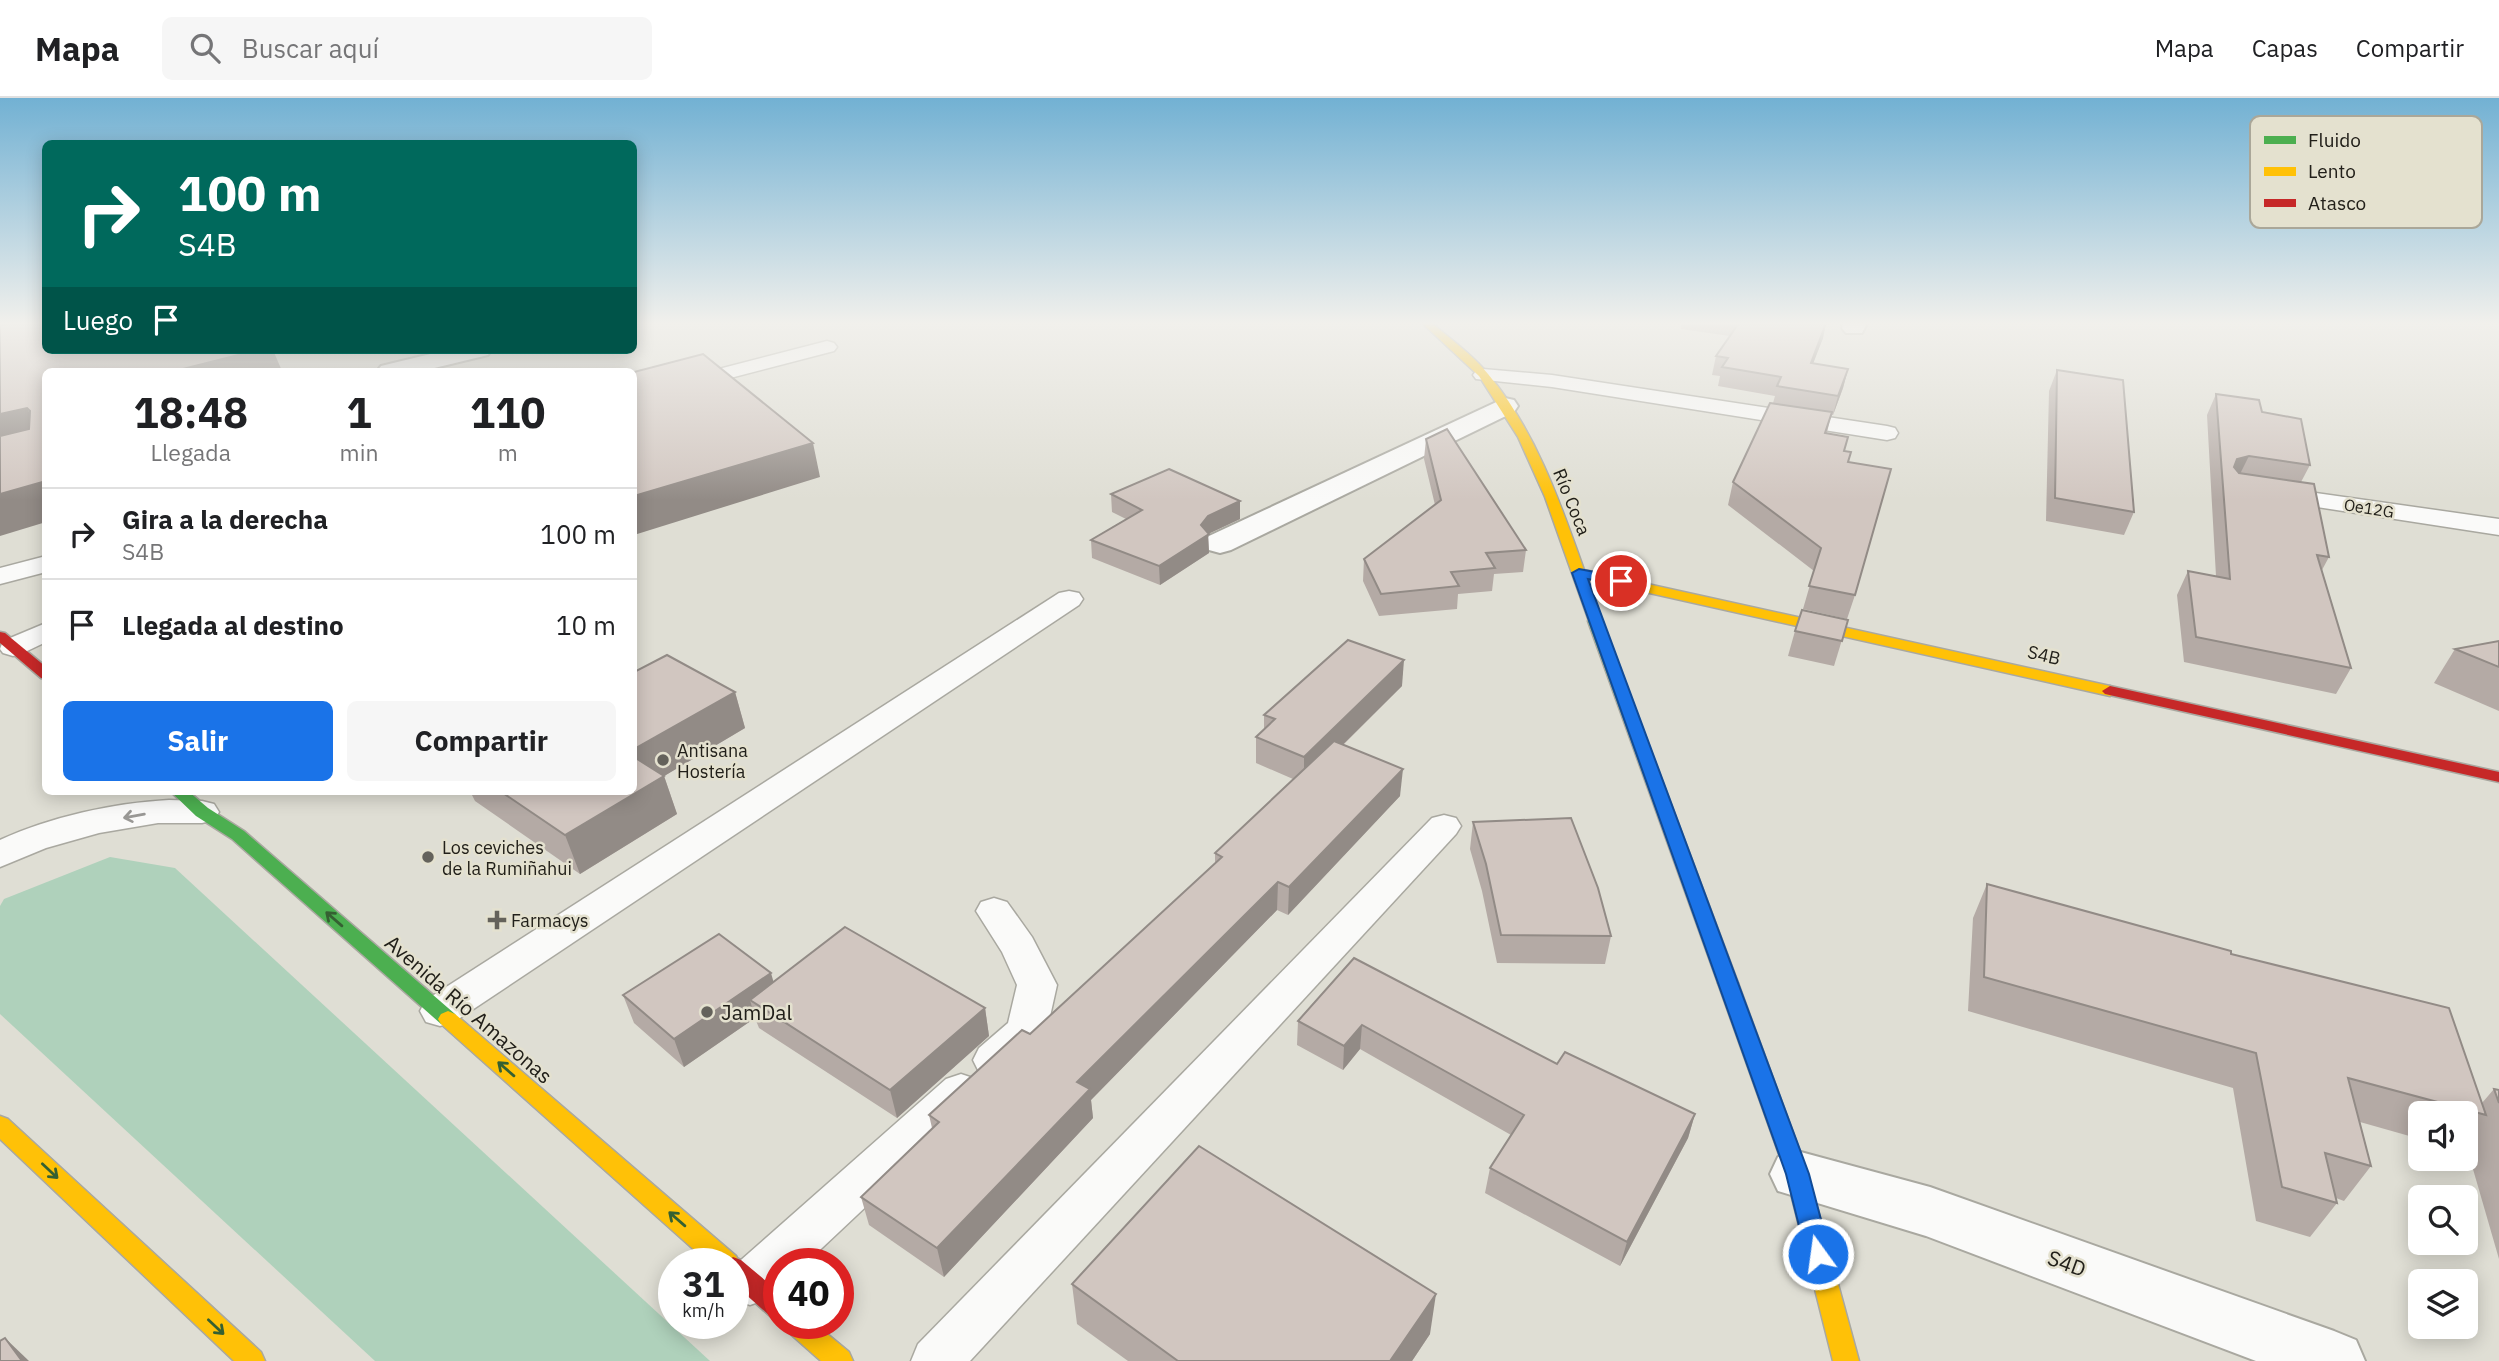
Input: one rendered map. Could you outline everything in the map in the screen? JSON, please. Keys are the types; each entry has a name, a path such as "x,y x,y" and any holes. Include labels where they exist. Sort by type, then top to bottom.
{"street":[{"name":"Río Coca","path":"1488,382 1520,430 1547,488 1579,573 1797,1174 1846,1361"},
{"path":"1220,543 1504,406"},
{"name":"S4B","path":"1579,573 2499,777"},
{"path":"7,641 42,672"},
{"name":"Avenida Río Amazonas","path":"190,801 238,835 709,1248"},
{"path":"0,1125 251,1361"},
{"name":"S4D","path":"1797,1174 1930,1212 2334,1361"},
{"path":"815,1339 840,1361"}],"lane":[{"path":"637,396 692,382"},
{"path":"1558,382 1887,433"},
{"name":"Oe12G","path":"2252,490 2499,527"},
{"path":"0,563 42,552"},
{"path":"0,576 42,565"},
{"path":"440,1011 1069,599"},
{"path":"7,641 42,632"},
{"path":"0,855 9,849 62,832 159,812 190,801"},
{"path":"936,1361 1444,826"},
{"path":"749,1279 1027,1030 1037,985 1019,947 994,911"}],"green space":[{"path":"110,857 175,868 658,1313 658,1339 686,1339 710,1361 375,1361 0,1014 0,906 4,899"}],"building":[{"path":"0,382 42,382 42,482 0,494 0,436 29,429 30,411 27,408 0,414"},
{"path":"637,382 738,382 813,443 637,495"},
{"path":"1779,382 1843,382 1838,396 1777,386"},
{"path":"2057,382 2123,382 2134,512 2055,498"},
{"path":"2216,394 2259,400 2262,412 2301,419 2310,465 2249,456 2237,459 2234,467 2239,473 2314,484 2329,557 2317,555 2351,668 2196,637 2188,571 2230,579"},
{"path":"1770,403 1832,412 1825,433 1848,437 1844,451 1851,452 1848,462 1891,469 1855,595 1809,586 1821,548 1733,482"},
{"path":"1447,429 1526,550 1486,553 1495,568 1451,572 1459,586 1381,594 1364,559 1441,500 1426,439"},
{"path":"1169,469 1240,501 1208,516 1201,525 1209,534 1159,566 1091,540 1142,510 1111,494"},
{"path":"1802,610 1848,620 1842,641 1795,631"},
{"path":"1348,640 1404,660 1304,757 1256,737 1275,719 1264,715"},
{"path":"2499,641 2499,667 2455,649"},
{"path":"667,655 735,692 637,747 637,670"},
{"path":"1334,741 1403,769 1289,887 1278,882 1077,1082 1090,1089 937,1248 861,1197 939,1122 929,1115 1022,1030 1030,1034 1222,857 1215,853"},
{"path":"637,759 664,776 637,792"},
{"path":"506,795 632,795 565,835"},
{"path":"1571,818 1598,888 1611,936 1501,935 1486,864 1473,822"},
{"path":"1987,884 2231,951 2231,954 2449,1008 2486,1115 2478,1113 2478,1101 2434,1101 2348,1078 2371,1166 2325,1153 2337,1203 2282,1187 2256,1053 1984,977"},
{"path":"845,927 985,1008 890,1090 750,1000"},
{"path":"719,934 771,973 674,1039 623,995"},
{"path":"1354,958 1557,1064 1565,1052 1695,1114 1627,1242 1490,1168 1524,1115 1362,1025 1344,1046 1298,1021"},
{"path":"2494,1089 2499,1090 2499,1103"},
{"path":"1199,1146 1436,1294 1390,1361 1178,1361 1072,1284"},
{"path":"5,1338 22,1361 0,1361 0,1341"}],"traffic: fast":[{"path":"1595,621 1728,983"},
{"path":"183,795 202,812 238,835 448,1019"}],"traffic: slow":[{"path":"1489,382 1508,409 1538,467 1563,528 1595,621"},
{"path":"1579,573 2110,691"},
{"path":"1728,983 1797,1174 1846,1361"},
{"path":"448,1019 710,1248"},
{"path":"0,1125 252,1361"},
{"path":"815,1339 840,1361"}],"traffic: jam":[{"path":"0,636 42,672"},
{"path":"2110,691 2499,777"},
{"path":"749,1282 763,1294"}],"place":[{"name":"Antisana Hostería","path":"663,760"},
{"name":"Los ceviches de la Rumiñahui","path":"428,857"},
{"name":"Farmacys","path":"497,920"},
{"name":"JamDal","path":"707,1012"}],"route":[{"path":"1621,581 1579,573 1608,660 1797,1174 1818,1254"}]}
